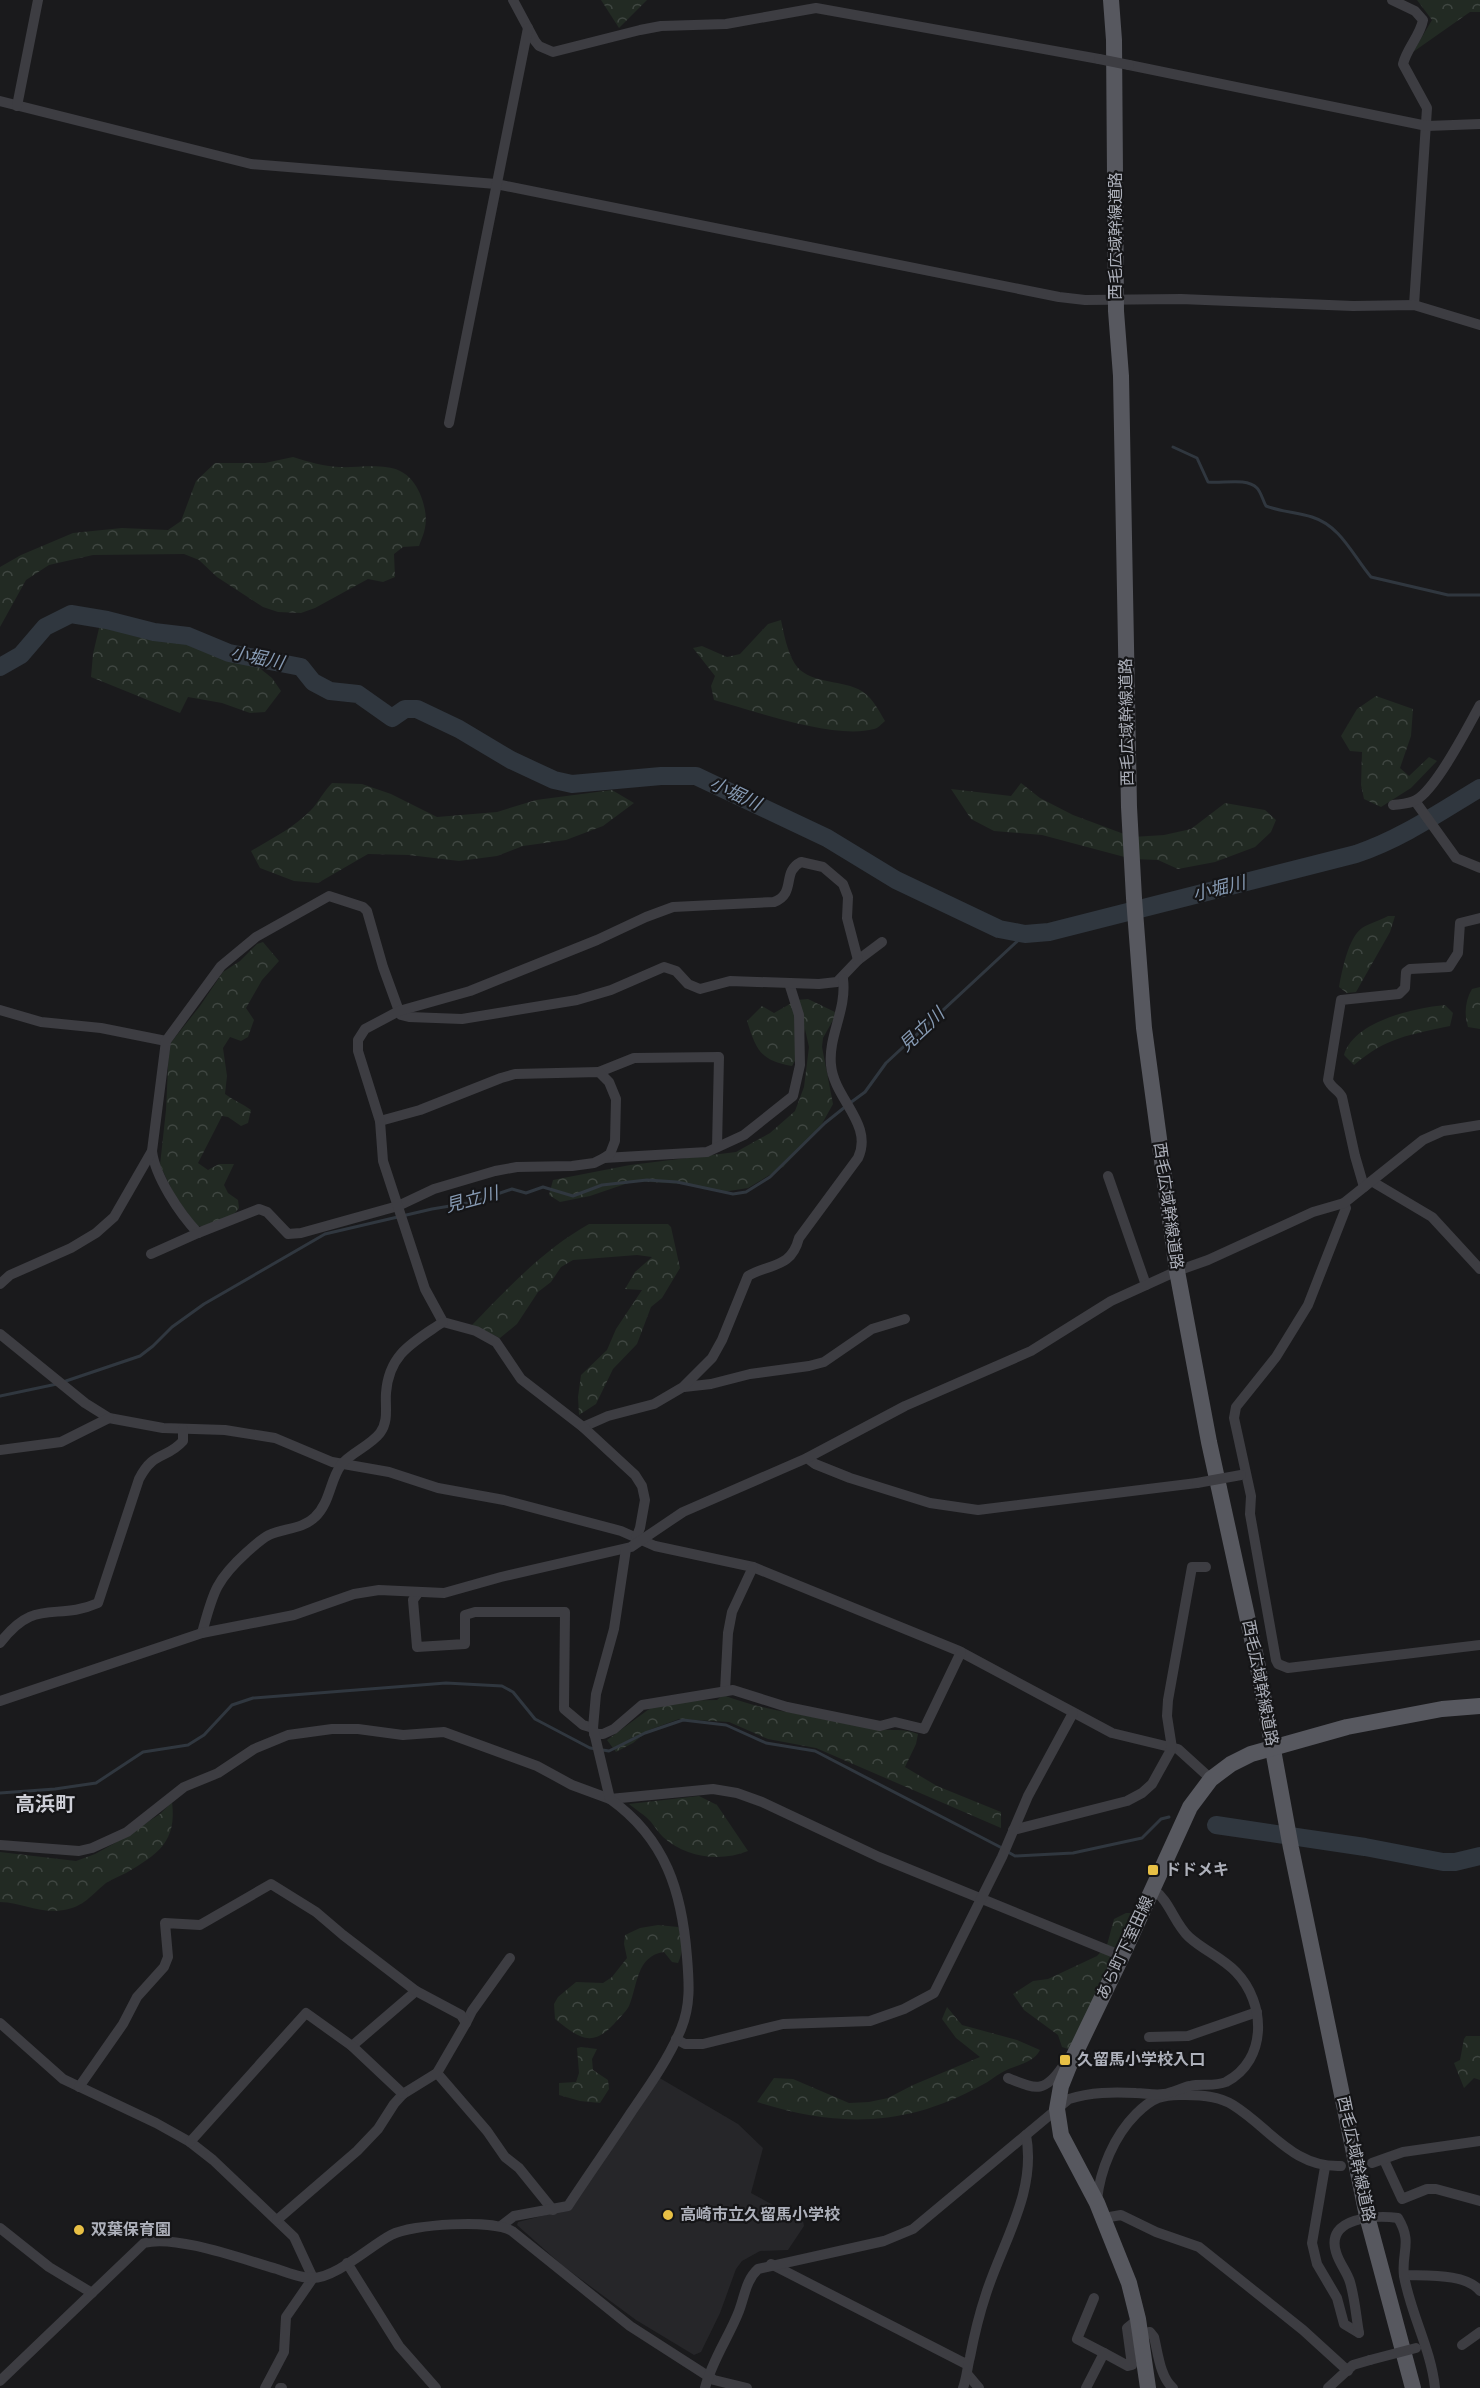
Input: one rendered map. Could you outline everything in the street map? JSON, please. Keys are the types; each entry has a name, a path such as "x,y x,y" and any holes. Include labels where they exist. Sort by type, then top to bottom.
{"main road":[{"name":"西毛広域幹線道路","path":"1111,0 1114,40 1117,298 1121,376 1129,807 1139,963 1150,1079 1177,1271 1209,1442 1367,2216 1413,2388"},
{"name":"あら町下室田線","path":"1148,2388 1140,2327 1129,2283 1100,2211 1063,2142 1057,2123 1057,2109 1061,2086 1069,2066 1154,1889 1190,1807 1211,1779 1231,1764 1251,1754 1347,1727 1442,1709 1480,1706"}],"street":[{"path":"17,106 38,0"},
{"path":"513,0 539,46 553,52 662,26 726,24 816,8 1099,59 1427,126 1480,124"},
{"path":"1392,0 1415,11 1423,20 1422,27 1407,50 1403,64 1427,108 1414,305"},
{"path":"449,423 528,28"},
{"path":"0,101 251,164 496,184 1059,297 1085,300 1117,298 1353,306 1414,305 1480,325"},
{"path":"1393,805 1416,801 1426,790 1446,764 1480,705"},
{"path":"1416,801 1456,858 1480,868"},
{"path":"639,1540 645,1500 642,1486 635,1475 583,1427 521,1378 496,1342 476,1331 443,1322 425,1289 383,1161 380,1120 357,1044 360,1034 399,1011 470,991 673,907 774,902 783,898 787,893 791,869 801,862 823,867 843,884 848,897 847,918 858,960"},
{"path":"0,1284 10,1275 71,1248 96,1233 114,1217 152,1151 166,1041 221,966 256,937 329,896 367,911 383,967 399,1011 401,1015 419,1018 462,1018 494,1014 596,995 664,968 676,971 688,984 700,990 730,981 819,984 837,982 843,979 858,960 882,942"},
{"path":"1480,918 1460,923 1458,954 1449,967 1410,969 1406,972 1405,988 1399,994 1341,1000 1328,1080 1330,1085 1341,1093 1354,1155 1369,1184 1432,1217 1480,1269"},
{"path":"583,1427 608,1416 654,1404 683,1387 712,1358 722,1340 748,1276 788,1259 796,1250 799,1238 858,1158 863,1136 844,1100 831,1064 832,1050 843,1006 843,979"},
{"path":"604,1158 707,1152 744,1135 793,1096 800,1065 799,1015 789,983"},
{"path":"0,1010 41,1022 101,1028 166,1041"},
{"path":"380,1120 420,1110 515,1074 599,1072 634,1058 719,1057 717,1147"},
{"path":"151,1254 259,1209 267,1212 284,1230 294,1234 400,1212 434,1189 495,1171 517,1167 572,1166 594,1163 610,1154 615,1141 616,1099 609,1082 599,1072"},
{"path":"0,1701 202,1633 294,1615 336,1599 369,1591 444,1593 501,1577 626,1549 682,1512 807,1458 905,1406 1031,1351 1111,1301 1313,1212 1344,1203 1423,1140 1443,1131 1480,1125"},
{"path":"152,1151 153,1161 171,1196 187,1221 198,1233"},
{"path":"1108,1176 1146,1286"},
{"path":"1344,1203 1346,1208 1308,1305 1276,1357 1236,1407 1234,1418 1243,1474 1251,1496 1250,1514 1278,1664 1288,1668 1480,1645"},
{"path":"683,1387 711,1384 750,1374 824,1362 872,1329 905,1319"},
{"path":"202,1633 219,1582 259,1541 269,1535 306,1524 323,1508 342,1464 370,1443 384,1427 386,1392 396,1358 405,1348 443,1322"},
{"path":"0,1334 85,1402 109,1418 163,1428 225,1430 275,1438 315,1456 342,1464 389,1472 438,1488 504,1500 621,1531 655,1546 753,1567 961,1652 1118,1736 1178,1749 1211,1779"},
{"path":"0,1450 61,1442 109,1418"},
{"path":"0,1643 12,1627 24,1619 39,1613 90,1607 98,1603 139,1479 146,1466 154,1458 177,1448 183,1442 183,1429"},
{"path":"807,1458 815,1464 850,1478 930,1503 978,1510 1197,1483 1243,1474"},
{"path":"610,1799 594,1731 596,1694 614,1629 626,1549"},
{"path":"725,1691 728,1633 732,1612 753,1567"},
{"path":"1013,1830 1135,1798 1152,1784 1172,1748 1167,1716 1168,1700 1192,1567 1206,1567"},
{"path":"418,1593 413,1600 417,1647 465,1644 465,1615 475,1612 565,1612 564,1708 583,1725 603,1734 614,1729 642,1704 725,1691 742,1692 787,1707 880,1726 895,1722 924,1729 961,1652"},
{"path":"676,2039 685,2044 703,2044 783,2024 870,2021 904,2009 929,1996 938,1987 1002,1857 1028,1796 1073,1713"},
{"path":"0,1845 79,1851 92,1848 127,1832 184,1787 218,1773 254,1749 288,1735 314,1730 358,1730 403,1735 444,1732 537,1766 572,1785 610,1799 622,1807 654,1842 673,1878 678,1893 686,1934 690,1989 686,2014 676,2039 654,2078 568,2206 514,2216 501,2226"},
{"path":"610,1799 713,1789 737,1793 879,1857 1122,1956"},
{"path":"79,2088 123,2024 137,1997 164,1966 168,1957 165,1923 200,1924 271,1884 316,1912 416,1991 461,2014 466,2023"},
{"path":"1154,1889 1160,1894 1188,1936 1236,1971 1249,1989 1257,2012 1258,2040 1254,2054 1238,2073 1225,2082 1208,2086 1191,2085 1164,2094 1144,2106 1131,2119 1105,2164 1099,2186 1100,2211 1121,2215 1156,2232 1199,2247 1303,2331 1348,2371"},
{"path":"277,2220 357,2151 378,2129 394,2104 404,2094 437,2073 472,2011 510,1958"},
{"path":"352,2046 416,1991"},
{"path":"1149,2037 1188,2036 1257,2012"},
{"path":"190,2142 306,2013 352,2046 404,2094"},
{"path":"2,2029 57,2074 79,2088 190,2142 213,2160 294,2237 313,2278"},
{"path":"1008,2078 1034,2088 1041,2088 1052,2080 1063,2066 1069,2066"},
{"path":"437,2073 487,2131 505,2157 519,2169 553,2210"},
{"path":"705,2388 708,2376 739,2311 749,2279 758,2269 771,2264 884,2241 904,2234 922,2223 1069,2099 1103,2092 1216,2097 1232,2104 1276,2140 1305,2159 1325,2167 1341,2166"},
{"path":"963,2388 986,2291 1016,2219 1026,2181 1029,2149 1026,2135"},
{"path":"1372,2163 1403,2152 1480,2141"},
{"path":"1384,2160 1402,2199 1427,2189 1436,2189 1480,2202"},
{"path":"1325,2167 1312,2253 1337,2298 1344,2324 1359,2333 1350,2280 1336,2251 1335,2241 1340,2230 1349,2222 1367,2216 1398,2218 1406,2232 1404,2275 1435,2388"},
{"path":"0,2381 144,2243 171,2241 313,2278 322,2276 347,2263 382,2240 406,2229 485,2224 501,2226 521,2238 630,2326 714,2380 747,2388"},
{"path":"0,2228 49,2267 92,2293"},
{"path":"347,2263 399,2346 436,2388"},
{"path":"771,2264 968,2370 979,2388"},
{"path":"1404,2275 1460,2279 1469,2281 1480,2291"},
{"path":"266,2387 284,2352 286,2317 313,2278"},
{"path":"1094,2298 1077,2339 1128,2366 1132,2365 1127,2328 1140,2327 1150,2332 1154,2337 1162,2371 1171,2387"},
{"path":"1461,2345 1480,2332"},
{"path":"1328,2388 1353,2365 1422,2347"},
{"path":"1086,2388 1104,2353"}],"shaded area":[{"name":"高崎市立久留馬小学校","path":"658,2077 738,2124 763,2148 751,2193 803,2221 804,2226 788,2250 760,2251 742,2261 736,2269 720,2313 701,2352 694,2355 636,2320 563,2266 517,2225 518,2222 569,2209"}],"green space":[{"path":"601,0 647,0 619,28"},
{"path":"1417,0 1480,0 1480,12 1470,12 1413,52 1432,20"},
{"path":"293,457 316,464 346,467 378,466 393,469 400,471 412,481 424,504 425,528 419,546 403,547 394,554 395,577 383,582 368,579 315,608 301,613 278,612 263,607 217,577 199,560 184,554 93,555 49,565 26,580 0,627 0,567 21,555 73,533 122,528 168,530 181,521 196,481 215,463 265,463"},
{"path":"781,620 790,654 800,670 815,678 850,686 863,692 874,703 885,721 879,727 858,731 817,728 714,700 711,686 715,676 693,648 702,646 727,657 740,654 768,624"},
{"path":"100,624 151,638 185,642 257,666 272,678 281,691 265,712 250,713 222,703 188,697 180,713 91,677 93,654"},
{"path":"1376,696 1413,709 1411,736 1400,768 1409,776 1429,757 1437,761 1411,788 1381,807 1364,799 1361,785 1362,752 1350,751 1341,736 1357,709"},
{"path":"332,783 362,784 391,794 437,817 497,812 536,800 612,790 634,803 603,826 566,840 523,846 497,856 459,861 409,855 368,854 318,883 294,881 260,868 251,851 298,822"},
{"path":"1021,783 1040,798 1073,815 1132,837 1164,835 1191,829 1225,803 1265,810 1276,820 1271,832 1255,847 1215,862 1178,869 1158,860 1132,859 1042,835 994,831 971,819 951,789 1011,796"},
{"path":"1388,916 1395,916 1390,932 1356,992 1347,993 1339,987 1346,955 1353,939 1362,928"},
{"path":"263,942 279,961 262,980 246,1008 254,1020 248,1037 241,1041 230,1037 223,1048 227,1076 225,1094 251,1110 248,1123 241,1126 228,1117 222,1116 198,1163 208,1170 219,1164 234,1164 224,1185 228,1193 238,1200 239,1208 220,1222 208,1226 197,1226 174,1194 160,1165 166,1110 169,1045 223,972 240,961 257,944"},
{"path":"1480,987 1480,1029 1468,1027 1466,1012 1472,989"},
{"path":"808,999 837,1013 823,1038 822,1047 833,1104 818,1131 783,1167 748,1188 723,1192 683,1184 634,1181 590,1196 560,1202 549,1195 553,1180 630,1165 736,1152 770,1133 795,1111 804,1087 809,1047 805,1029 801,1050 792,1066 773,1061 766,1057 757,1046 747,1021 762,1006 774,1013 797,1000"},
{"path":"1445,1005 1453,1013 1450,1026 1399,1038 1377,1048 1354,1065 1344,1055 1350,1043 1372,1025 1402,1013"},
{"path":"589,1224 668,1224 671,1227 680,1268 662,1298 651,1307 637,1344 613,1369 596,1404 579,1415 578,1397 581,1375 607,1350 616,1329 642,1290 625,1289 635,1272 652,1257 637,1255 573,1260 561,1267 551,1282 538,1292 517,1324 500,1338 472,1325 542,1257"},
{"path":"723,1695 772,1709 877,1729 903,1730 918,1734 916,1744 905,1767 937,1786 1001,1812 1001,1828 816,1748 768,1739 729,1722 679,1719 649,1730 633,1743 616,1752 607,1740 660,1701 717,1700"},
{"path":"699,1796 717,1805 748,1851 715,1857 682,1850 663,1837 649,1819 629,1804"},
{"path":"172,1802 173,1816 168,1837 156,1853 106,1883 82,1903 55,1911 0,1902 0,1852 76,1861 115,1843 160,1814"},
{"path":"1126,1913 1133,1913 1071,2050 1062,2047 1058,2035 1024,2010 1013,1994 1033,1981 1048,1979 1097,1956 1107,1945 1114,1919"},
{"path":"658,1925 678,1927 682,1935 682,1945 678,1963 672,1962 664,1952 648,1959 639,1973 629,2006 606,2032 591,2038 584,2038 555,2019 554,2004 558,1997 576,1982 603,1983 612,1977 627,1958 625,1935 640,1928"},
{"path":"947,2007 962,2025 1017,2040 1040,2050 1028,2061 1006,2070 985,2084 954,2099 899,2116 844,2119 815,2116 757,2102 774,2078 793,2079 849,2103 869,2102 888,2098 980,2057 956,2038 942,2019"},
{"path":"1466,2036 1480,2036 1480,2080 1474,2078 1464,2088 1454,2063 1460,2060"},
{"path":"577,2048 597,2049 592,2059 593,2070 608,2080 609,2089 600,2103 580,2101 559,2095 559,2083 576,2082 579,2073"}],"waterway":[{"path":"1173,447 1197,458 1208,482 1247,483 1257,488 1266,506 1322,521 1339,534 1371,577 1448,595 1480,595"},
{"name":"小堀川","path":"0,667 21,655 45,627 71,614 154,632 188,636 229,653 301,667 313,682 330,691 358,694 392,718 405,709 417,709 459,729 511,760 554,780 572,784 661,776 696,776 827,838 896,880 999,929 1025,934 1049,932 1356,854 1404,833 1480,788"},
{"name":"見立川","path":"850,1103 865,1092 886,1063 1025,934"},
{"name":"見立川","path":"63,1382 140,1356 172,1327 204,1304 325,1234 432,1209 474,1202 512,1189 526,1193 543,1187 573,1196 602,1185 647,1180 677,1182 733,1194 746,1192 770,1177 825,1123 845,1107"},
{"name":"見立川","path":"0,1396 57,1384"},
{"path":"0,1793 96,1783 143,1752 188,1745 204,1735 232,1705 253,1698 446,1683 502,1686 513,1692 535,1719 590,1748 609,1751 645,1733 683,1720 726,1725 766,1743 815,1751 1002,1848"},
{"path":"1008,1852 1015,1856 1073,1853 1142,1838 1161,1819 1169,1817"},
{"path":"1216,1825 1365,1847 1443,1862 1455,1862 1480,1856"}],"place":[{"name":"ドドメキ","path":"1153,1870"},
{"name":"久留馬小学校入口","path":"1065,2060"},
{"name":"高崎市立久留馬小学校","path":"668,2215"},
{"name":"双葉保育園","path":"79,2230"}],"district":[{"name":"高浜町","path":"45,1805"}]}
